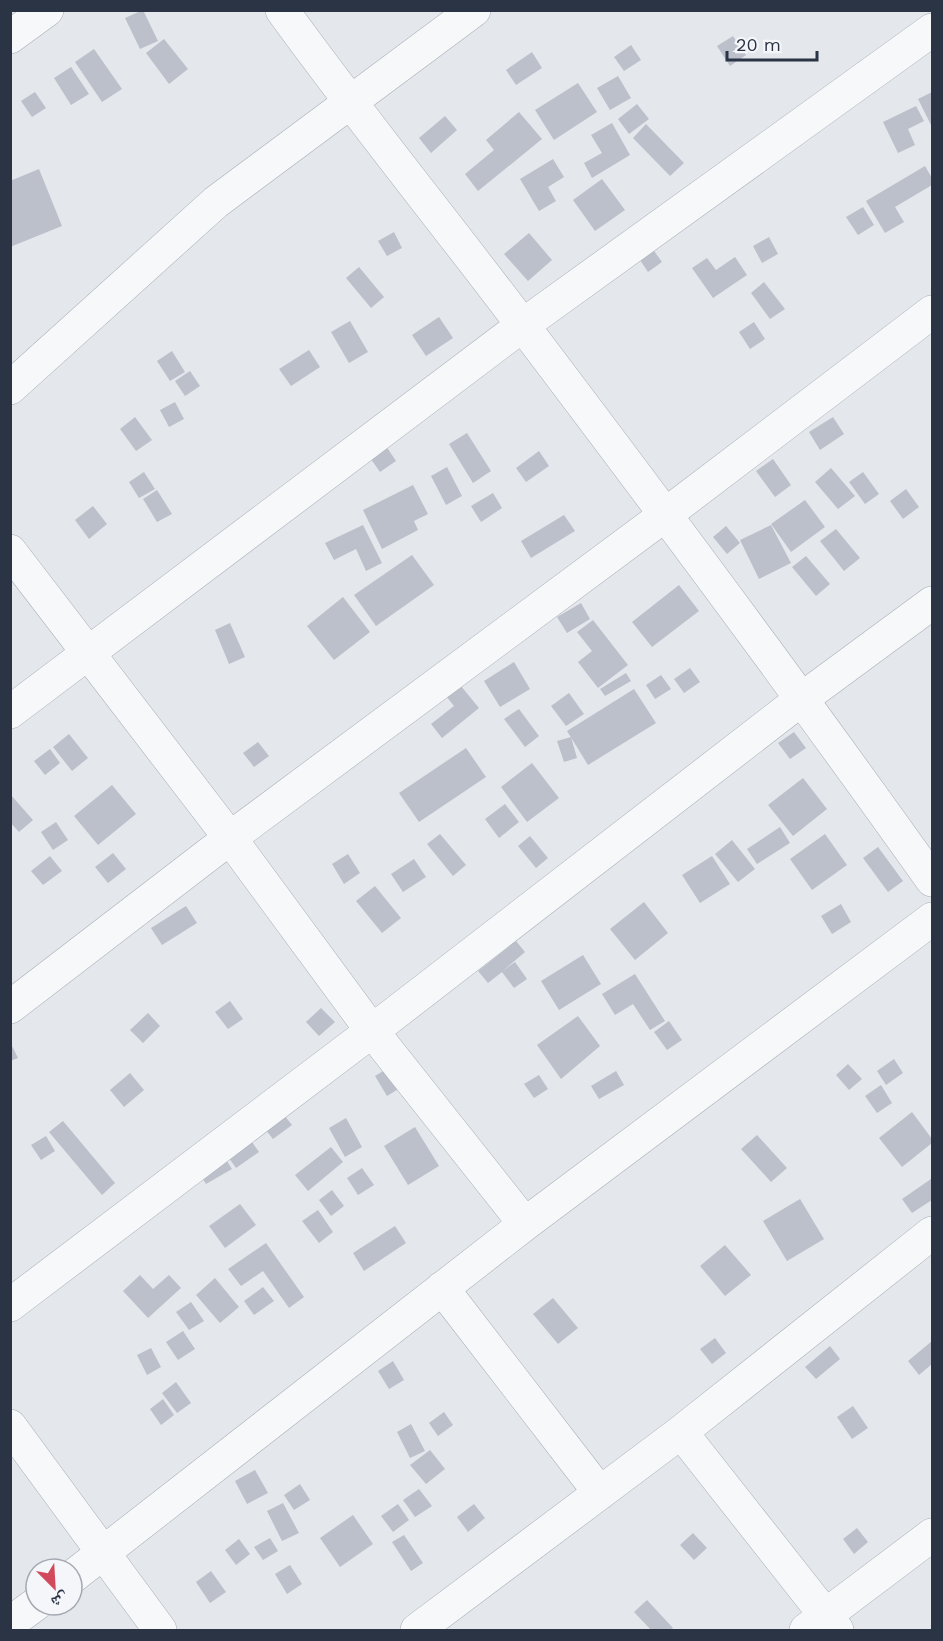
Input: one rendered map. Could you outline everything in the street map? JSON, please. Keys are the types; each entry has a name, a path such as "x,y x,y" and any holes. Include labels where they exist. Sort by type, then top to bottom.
{"street":[{"path":"10,37 47,10"},
{"path":"282,10 350,104 523,325 803,698 933,880"},
{"path":"10,388 216,202 474,10"},
{"path":"10,712 523,325 933,30"},
{"path":"10,1007 230,838 665,515 933,312"},
{"path":"10,552 230,838 372,1031 525,1224"},
{"path":"10,1305 372,1031 803,698 933,603"},
{"path":"84,1568 525,1224 933,919"},
{"path":"417,1630 681,1432 933,1233"},
{"path":"442,1288 600,1493"},
{"path":"10,1426 160,1630"},
{"path":"681,1432 823,1626 933,1535"},
{"path":"10,1623 24,1613"}],"building":[{"path":"143,10 158,41 140,49 125,18"},
{"path":"733,36 746,55 730,66 717,46"},
{"path":"164,39 188,69 169,84 146,53"},
{"path":"631,45 641,60 624,71 614,57"},
{"path":"94,49 122,89 102,102 75,62"},
{"path":"532,52 542,68 516,85 506,70"},
{"path":"71,67 89,94 71,105 54,78"},
{"path":"618,76 631,98 610,110 597,88"},
{"path":"578,83 597,112 554,140 535,110"},
{"path":"35,92 46,108 32,117 21,101"},
{"path":"932,92 932,127 918,99"},
{"path":"637,104 649,119 629,134 618,119"},
{"path":"916,106 924,121 908,129 915,145 898,153 883,122"},
{"path":"519,112 542,139 478,191 465,174 494,150 486,140"},
{"path":"445,116 457,130 431,153 419,138"},
{"path":"612,123 630,155 592,178 584,163 602,153 591,135"},
{"path":"646,124 684,163 670,176 633,138"},
{"path":"553,159 564,177 548,187 556,201 539,211 520,179"},
{"path":"925,166 932,178 932,185 895,207 904,222 885,233 866,201"},
{"path":"39,169 62,226 10,247 10,181"},
{"path":"602,179 625,210 595,231 573,200"},
{"path":"863,207 874,225 858,235 846,217"},
{"path":"394,232 402,248 387,256 378,241"},
{"path":"529,233 552,260 528,281 504,254"},
{"path":"769,237 778,254 762,263 753,246"},
{"path":"652,248 662,262 648,272 638,257"},
{"path":"735,257 747,275 713,298 692,268 707,258 716,270"},
{"path":"359,267 384,297 371,308 346,278"},
{"path":"764,282 785,309 770,319 751,293"},
{"path":"439,317 453,338 426,356 412,335"},
{"path":"350,321 368,352 349,363 331,332"},
{"path":"754,322 765,339 750,349 739,332"},
{"path":"309,350 320,367 291,386 279,369"},
{"path":"172,351 185,372 170,381 157,361"},
{"path":"190,371 200,386 185,396 175,381"},
{"path":"175,402 184,419 169,427 160,410"},
{"path":"135,417 152,440 136,451 120,429"},
{"path":"833,417 844,434 820,450 809,432"},
{"path":"467,433 491,471 473,483 449,444"},
{"path":"384,443 396,461 380,472 368,455"},
{"path":"539,451 549,466 526,482 516,468"},
{"path":"773,459 791,485 775,497 756,471"},
{"path":"447,467 462,496 446,505 431,476"},
{"path":"831,468 855,496 838,509 815,482"},
{"path":"144,472 155,489 139,498 129,482"},
{"path":"863,472 879,494 865,504 849,482"},
{"path":"413,485 428,514 414,521 418,530 382,549 363,510"},
{"path":"906,489 919,507 903,519 890,501"},
{"path":"157,490 172,514 157,522 143,499"},
{"path":"493,493 502,508 481,522 471,506"},
{"path":"805,500 825,527 791,552 771,524"},
{"path":"93,506 107,524 89,539 75,520"},
{"path":"564,515 575,531 531,558 521,541"},
{"path":"363,525 382,563 366,571 356,549 334,560 325,543"},
{"path":"771,525 791,563 759,579 740,540"},
{"path":"726,526 740,543 727,554 713,537"},
{"path":"836,529 860,558 844,571 820,541"},
{"path":"412,555 434,585 376,626 354,595"},
{"path":"806,556 830,584 816,596 792,567"},
{"path":"679,585 699,611 652,647 632,622"},
{"path":"343,597 370,632 334,660 307,626"},
{"path":"581,603 590,619 567,633 557,617"},
{"path":"593,620 628,665 598,688 578,662 592,651 577,632"},
{"path":"230,623 245,657 229,664 215,630"},
{"path":"514,662 530,689 500,707 484,681"},
{"path":"690,668 700,682 684,693 674,679"},
{"path":"626,673 631,681 605,696 600,689"},
{"path":"661,675 671,689 655,699 646,685"},
{"path":"456,680 479,708 442,738 431,724 454,706 442,691"},
{"path":"634,689 656,723 588,765 567,731"},
{"path":"569,693 584,714 566,726 551,706"},
{"path":"519,709 539,736 525,747 504,719"},
{"path":"794,732 806,748 790,759 778,743"},
{"path":"69,734 88,758 72,771 53,747"},
{"path":"571,737 577,758 564,762 557,741"},
{"path":"258,742 269,756 254,767 243,753"},
{"path":"466,748 486,777 419,822 399,793"},
{"path":"50,749 60,763 45,775 34,761"},
{"path":"532,763 559,798 527,822 501,787"},
{"path":"803,778 827,809 793,836 768,805"},
{"path":"112,785 136,814 98,845 74,816"},
{"path":"10,794 33,820 19,832 10,822"},
{"path":"505,804 519,822 499,838 485,819"},
{"path":"56,822 68,840 53,850 41,832"},
{"path":"780,827 790,843 757,864 747,849"},
{"path":"440,834 466,865 453,876 427,844"},
{"path":"825,834 847,865 812,890 790,859"},
{"path":"530,836 548,858 536,868 518,846"},
{"path":"732,840 755,869 738,882 715,854"},
{"path":"878,847 903,881 888,892 863,858"},
{"path":"113,853 126,869 108,883 95,867"},
{"path":"348,854 360,873 344,884 332,864"},
{"path":"50,856 62,871 43,885 31,871"},
{"path":"712,856 730,884 700,903 682,875"},
{"path":"414,859 426,877 403,892 391,874"},
{"path":"375,886 401,918 382,933 356,901"},
{"path":"644,902 668,933 635,960 610,929"},
{"path":"841,904 851,922 832,934 821,916"},
{"path":"186,906 197,923 162,945 151,928"},
{"path":"516,941 525,952 504,970 515,962 527,979 514,988 502,972 488,983 478,971"},
{"path":"583,955 601,984 559,1010 541,981"},
{"path":"635,974 665,1021 650,1030 633,1004 615,1015 602,994"},
{"path":"230,1001 243,1019 228,1029 215,1012"},
{"path":"321,1008 335,1022 319,1036 306,1022"},
{"path":"148,1013 160,1026 143,1043 130,1030"},
{"path":"578,1016 600,1046 561,1079 537,1045"},
{"path":"669,1021 682,1040 667,1050 654,1032"},
{"path":"10,1042 18,1058 10,1061"},
{"path":"894,1059 903,1073 886,1085 877,1071"},
{"path":"848,1064 862,1079 849,1090 836,1075"},
{"path":"388,1068 400,1088 387,1096 375,1076"},
{"path":"616,1071 624,1085 599,1099 591,1086"},
{"path":"130,1073 144,1090 124,1107 110,1090"},
{"path":"539,1075 548,1089 534,1098 524,1084"},
{"path":"881,1085 892,1103 877,1113 865,1096"},
{"path":"280,1110 292,1125 273,1139 261,1124"},
{"path":"912,1112 932,1139 932,1143 902,1167 879,1138"},
{"path":"346,1118 362,1147 345,1157 329,1128"},
{"path":"63,1121 115,1183 102,1195 49,1132"},
{"path":"415,1127 439,1166 408,1185 384,1146"},
{"path":"247,1135 259,1152 236,1168 224,1151"},
{"path":"757,1135 787,1168 771,1182 741,1149"},
{"path":"46,1136 55,1151 41,1160 31,1145"},
{"path":"331,1147 343,1162 308,1191 295,1175"},
{"path":"223,1155 232,1169 206,1184 198,1171"},
{"path":"362,1168 374,1185 358,1195 347,1178"},
{"path":"931,1179 932,1200 912,1213 902,1199"},
{"path":"332,1190 344,1206 331,1216 319,1200"},
{"path":"800,1199 824,1239 787,1261 763,1221"},
{"path":"240,1204 256,1225 225,1248 209,1226"},
{"path":"318,1210 333,1232 319,1243 302,1221"},
{"path":"395,1226 406,1243 364,1271 353,1253"},
{"path":"266,1243 304,1297 289,1308 263,1271 241,1286 228,1269"},
{"path":"725,1245 751,1275 725,1296 700,1266"},
{"path":"140,1275 153,1289 169,1275 181,1288 148,1318 123,1291"},
{"path":"215,1278 239,1307 220,1323 196,1295"},
{"path":"263,1287 274,1301 254,1315 244,1301"},
{"path":"553,1298 578,1328 558,1344 533,1314"},
{"path":"191,1302 204,1321 189,1330 176,1312"},
{"path":"183,1331 195,1349 178,1360 166,1342"},
{"path":"715,1338 726,1353 712,1364 700,1349"},
{"path":"932,1341 932,1364 919,1375 908,1361"},
{"path":"830,1346 840,1359 816,1379 805,1367"},
{"path":"151,1348 161,1367 147,1375 137,1355"},
{"path":"393,1361 404,1380 389,1389 378,1371"},
{"path":"176,1382 191,1403 177,1413 162,1393"},
{"path":"163,1399 174,1415 161,1425 150,1409"},
{"path":"853,1406 868,1428 852,1439 837,1417"},
{"path":"444,1412 453,1425 438,1436 429,1423"},
{"path":"411,1424 425,1451 410,1458 397,1432"},
{"path":"430,1450 445,1469 426,1484 410,1465"},
{"path":"255,1470 268,1493 247,1504 235,1481"},
{"path":"300,1484 310,1500 294,1510 284,1495"},
{"path":"419,1489 432,1506 415,1517 403,1500"},
{"path":"283,1503 299,1533 282,1541 267,1511"},
{"path":"398,1504 409,1520 393,1532 381,1516"},
{"path":"474,1504 485,1518 468,1532 457,1517"},
{"path":"353,1515 373,1544 340,1567 320,1538"},
{"path":"857,1528 868,1542 854,1554 843,1539"},
{"path":"693,1533 707,1548 694,1560 680,1545"},
{"path":"404,1535 423,1563 411,1571 392,1542"},
{"path":"270,1538 278,1551 263,1560 254,1547"},
{"path":"239,1539 250,1554 236,1565 225,1550"},
{"path":"290,1565 302,1584 287,1594 275,1574"},
{"path":"211,1571 226,1592 210,1603 196,1582"},
{"path":"647,1600 673,1628 651,1630 634,1612"}]}
